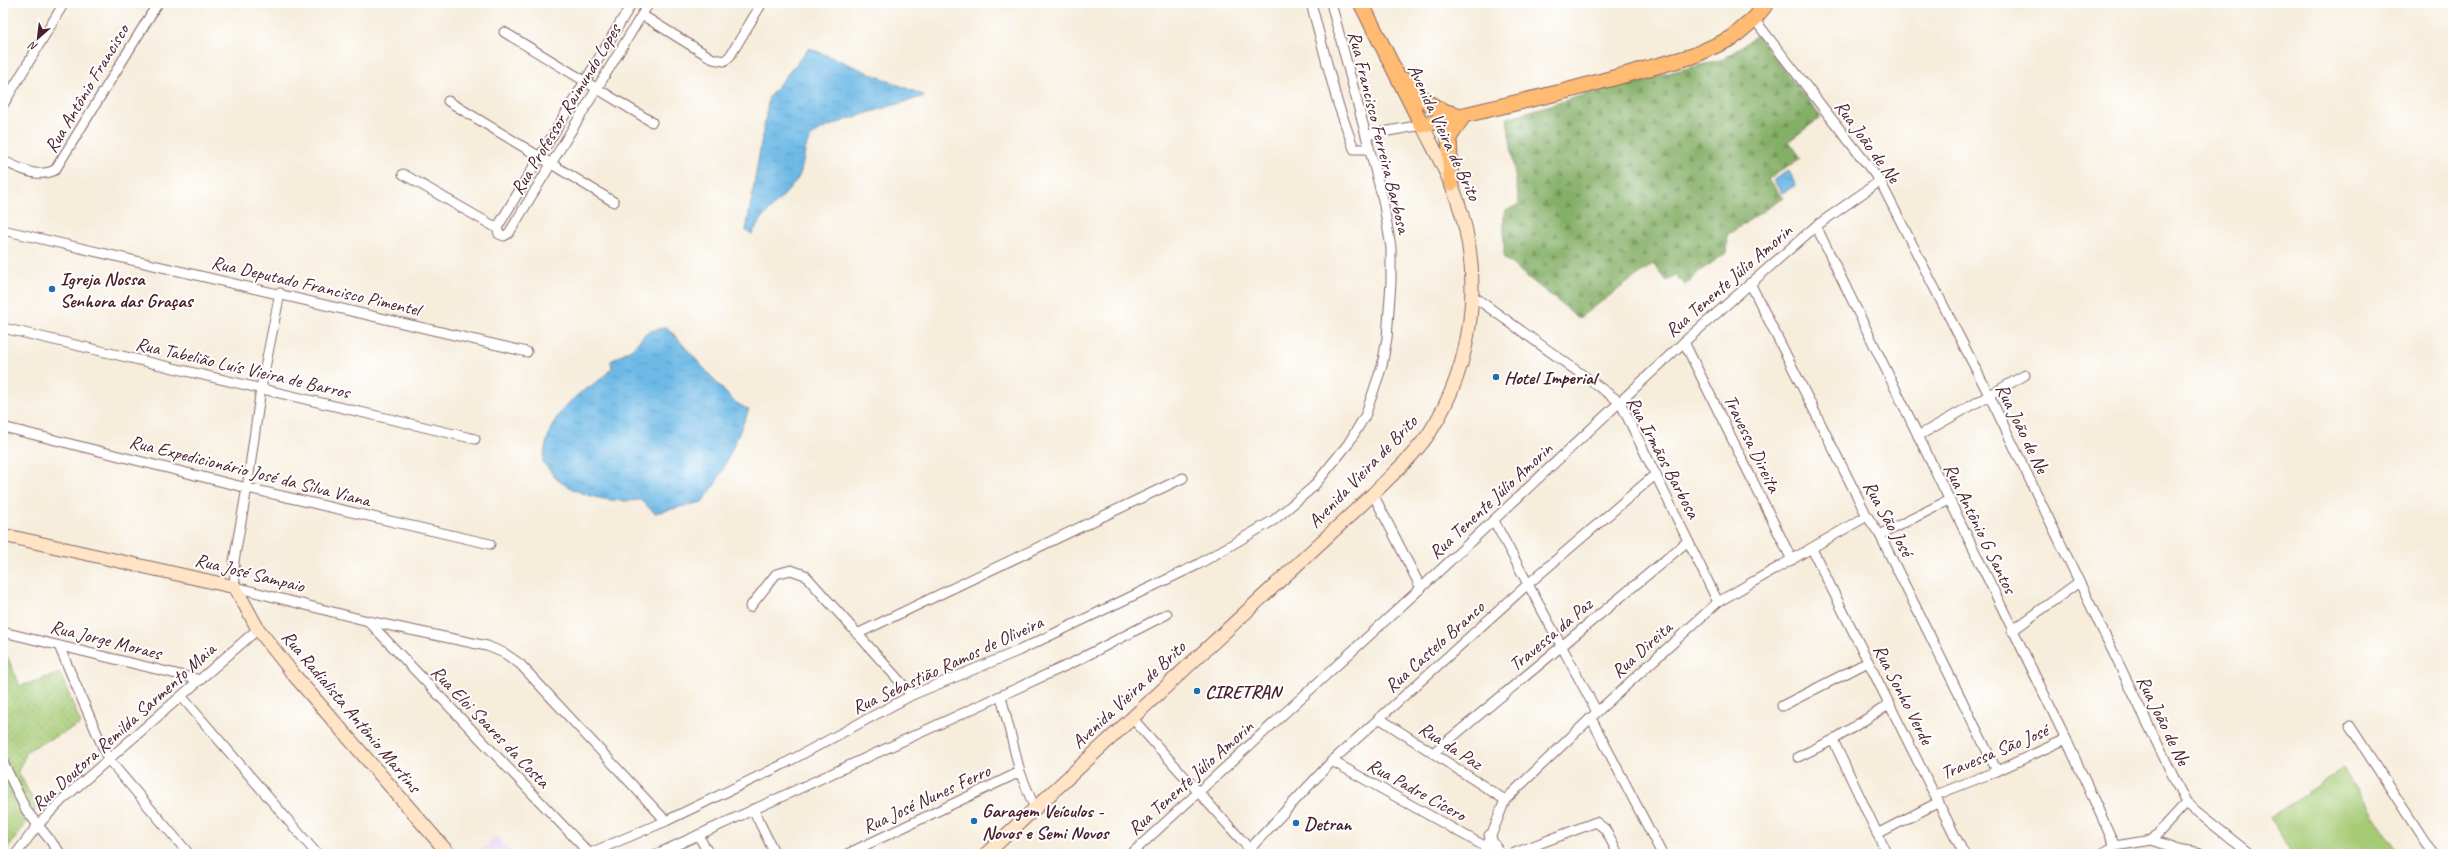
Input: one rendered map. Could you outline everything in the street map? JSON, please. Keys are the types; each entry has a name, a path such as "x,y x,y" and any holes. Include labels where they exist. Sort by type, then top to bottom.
{"main road":[{"name":"Avenida Vieira de Brito","path":"986,854 1373,494 1419,446 1446,404 1458,377 1466,348 1473,296 1468,240 1464,219 1451,183 1361,3"},
{"path":"1422,125 1463,116 1693,56 1732,38 1754,19 1767,3"},
{"path":"1393,68 1428,104 1437,110 1463,116"},
{"path":"1451,183 1449,138 1463,116"},
{"name":"Rua José Sampaio","path":"3,535 234,587"},
{"name":"Rua Radialista Antônio Martins","path":"234,587 258,629 300,681 449,854"}],"street":[{"path":"3,105 64,3"},
{"name":"Rua Antônio Francisco","path":"3,161 32,173 45,175 55,170 158,3"},
{"name":"Rua Professor Raimundo Lopes","path":"629,4 586,81 538,156 497,228 499,234 504,236 509,233 649,3"},
{"path":"642,15 713,59 724,61 730,56 762,3"},
{"path":"1311,3 1337,101 1354,149 1369,149"},
{"name":"Rua Francisco Ferreira Barbosa","path":"1274,520 1313,487 1348,444 1365,416 1382,366 1388,324 1391,248 1383,200 1331,3"},
{"name":"Rua João de Ne","path":"1754,19 1880,181 1989,395 2186,803 2250,854"},
{"path":"504,32 652,122"},
{"path":"448,101 614,202"},
{"path":"1366,135 1422,125"},
{"path":"403,174 497,228"},
{"name":"Rua Tenente Júlio Amorin","path":"1131,854 1494,521 1684,342 1816,226 1880,181"},
{"name":"Rua Antônio G Santos","path":"1816,226 2012,631 2066,739 2115,846"},
{"name":"Rua Deputado Francisco Pimentel","path":"3,230 280,293 527,352"},
{"name":"Rua São José","path":"1750,283 1867,516 1880,535 1997,771"},
{"path":"234,587 234,561 247,488 261,388 280,293"},
{"name":"Rua Irmãos Barbosa","path":"1473,296 1620,402 1718,602"},
{"name":"Rua Tabelião Luís Vieira de Barros","path":"3,328 475,438"},
{"name":"Travessa Direita","path":"1684,342 1792,560"},
{"path":"1918,436 2025,375"},
{"name":"Rua Expedicionário José da Silva Viana","path":"3,427 247,488 490,544"},
{"name":"Rua Castelo Branco","path":"1249,853 1332,761 1528,584 1656,474"},
{"path":"857,634 1183,478"},
{"path":"1373,494 1421,588"},
{"path":"1880,535 1949,500"},
{"name":"Rua Direita","path":"1485,850 1489,835 1505,800 1594,715 1718,602 1867,516"},
{"name":"Rua Sebastião Ramos de Oliveira","path":"589,854 666,820 782,765 912,695 1018,650 1197,565 1274,520"},
{"path":"1494,521 1562,647 1662,854"},
{"name":"Travessa da Paz","path":"1433,753 1688,541"},
{"name":"Rua Sonho Verde","path":"1812,549 1964,854"},
{"path":"750,607 776,574 791,570 805,575 912,695"},
{"path":"2012,631 2079,582"},
{"name":"Rua José Sampaio","path":"234,587 368,621 487,646 504,653 520,664 666,820"},
{"path":"657,854 753,808 1074,662 1167,614"},
{"name":"Rua Eloi Soares da Costa","path":"368,621 589,854"},
{"name":"Rua Doutora Remilda Sarmento Maia","path":"16,854 37,826 62,799 182,697 258,629"},
{"name":"Rua Jorge Moraes","path":"3,632 201,680"},
{"path":"60,646 108,759 189,854"},
{"path":"1782,706 1868,662"},
{"path":"1001,696 1020,772 1035,809"},
{"path":"182,697 317,854"},
{"path":"1798,757 1833,740 1890,704"},
{"path":"1132,718 1200,792 1249,853"},
{"name":"Rua da Paz","path":"1379,718 1505,800"},
{"path":"2350,726 2433,854"},
{"name":"Travessa São José","path":"1877,834 1937,798 2066,739"},
{"path":"1833,740 1887,854"},
{"name":"Rua Padre Cícero","path":"1332,761 1485,850"},
{"path":"3,762 26,810 37,826 61,854"},
{"name":"Rua José Nunes Ferro","path":"847,854 1020,772"},
{"path":"2152,840 2186,803"},
{"path":"753,808 775,854"},
{"path":"1512,854 1596,822 1605,828 1618,854"},
{"path":"698,835 709,854"},
{"path":"1489,835 1500,854"},
{"path":"2101,854 2115,846 2152,840 2178,849 2207,854"}],"shaded area":[{"path":"497,836 512,854 483,854 480,851"}],"green space":[{"path":"1757,35 1821,117 1789,141 1801,158 1768,179 1783,198 1727,235 1726,253 1700,271 1685,285 1675,275 1667,281 1653,264 1579,318 1504,258 1504,212 1519,204 1507,118 1597,91 1724,59"},
{"path":"3,647 20,686 60,673 81,724 28,750 18,771 37,808 4,854"},
{"path":"2343,769 2399,854 2292,854 2269,818"}],"water":[{"path":"809,48 925,96 847,120 818,132 811,137 806,147 802,168 798,178 762,219 752,234 746,231 769,97"},
{"path":"1789,171 1796,185 1782,193 1773,180"},
{"path":"667,327 733,401 749,410 725,465 714,486 702,502 655,513 640,500 620,501 590,496 559,481 543,462 547,441 558,415 571,400 601,379 612,368 611,361 634,347 647,332"}],"place":[{"name":"Igreja Nossa Senhora das Graças","path":"52,289"},
{"name":"Hotel Imperial","path":"1496,377"},
{"name":"CIRETRAN","path":"1197,691"},
{"name":"Garagem Veículos - Novos e Semi Novos","path":"974,821"},
{"name":"Detran","path":"1296,823"}]}
